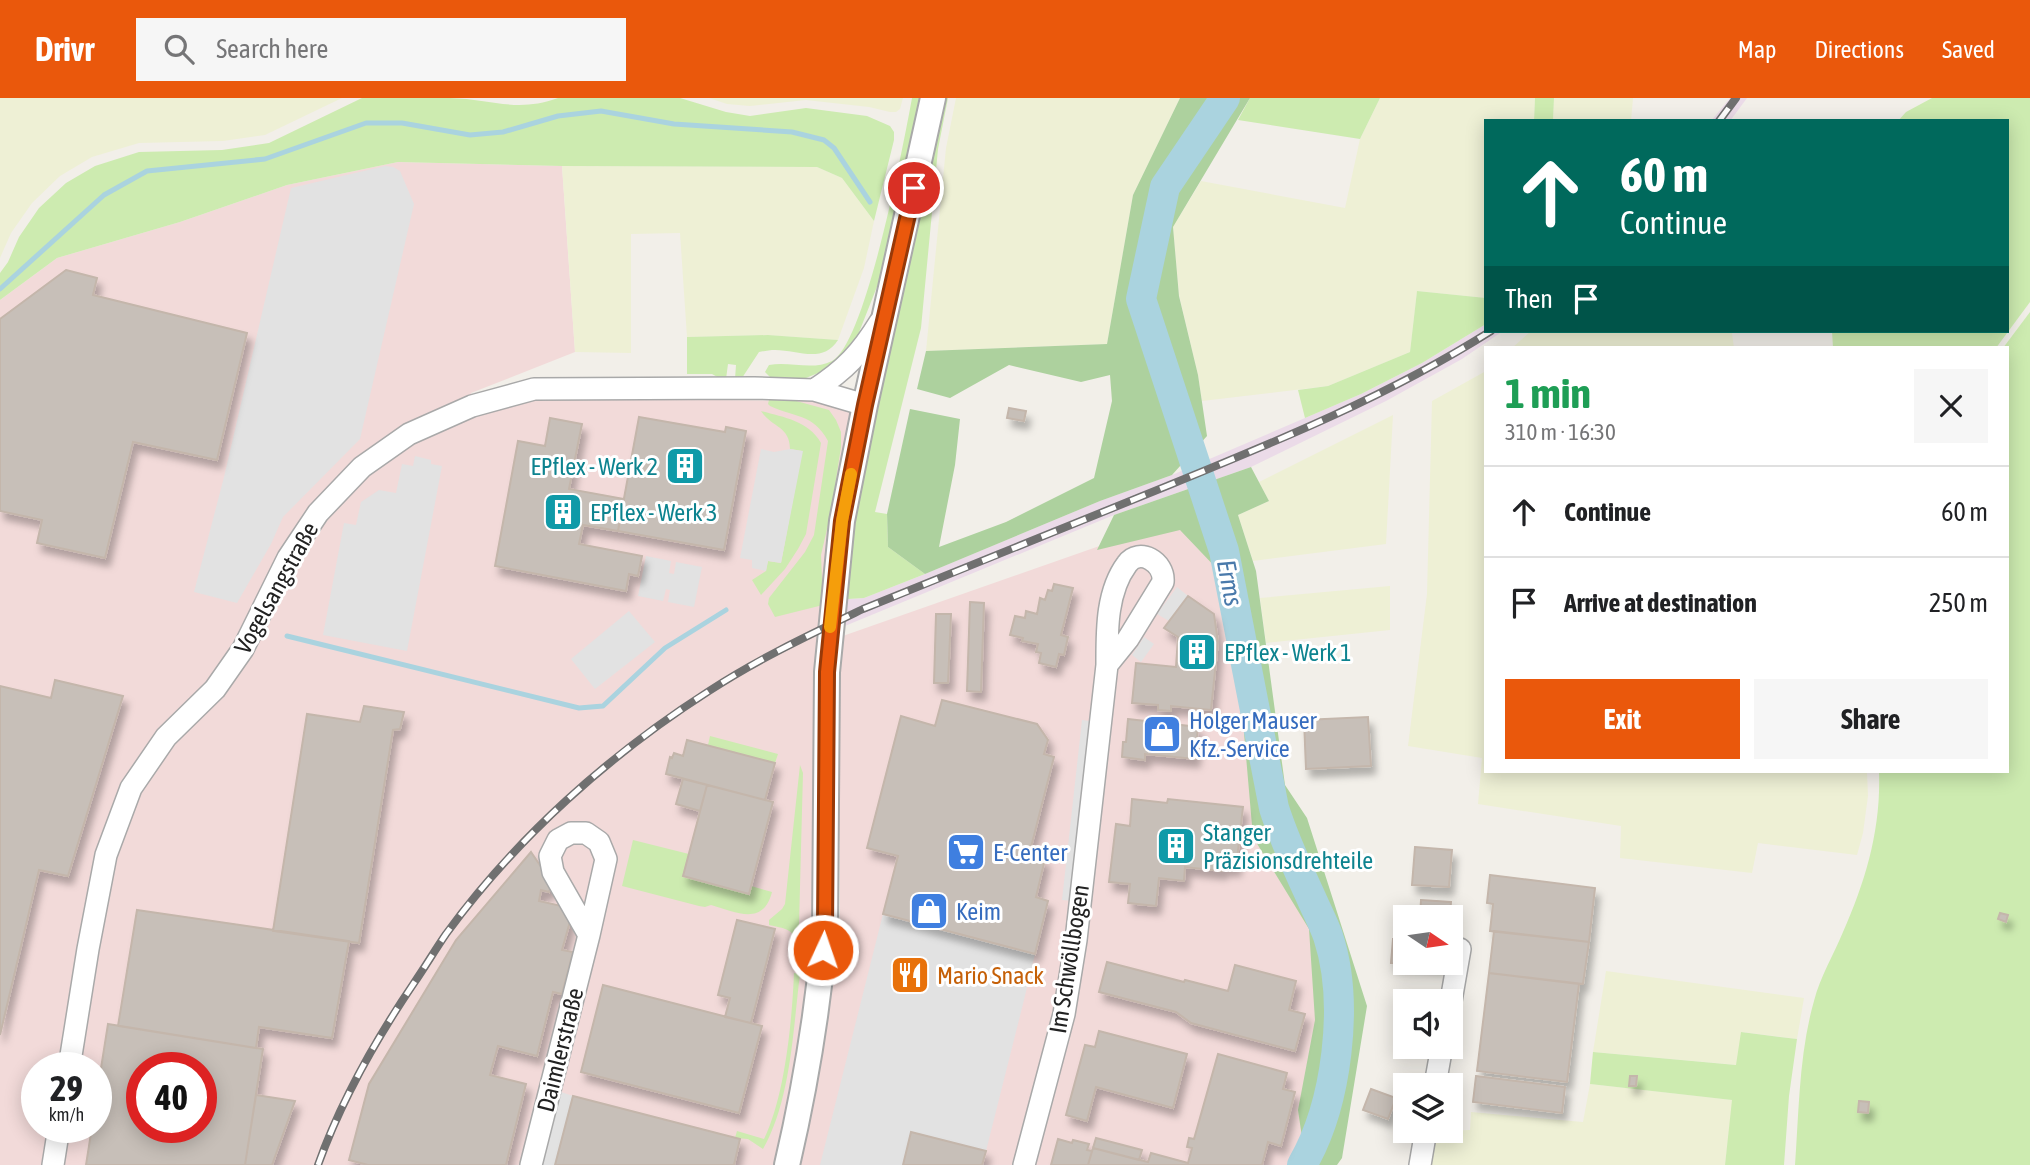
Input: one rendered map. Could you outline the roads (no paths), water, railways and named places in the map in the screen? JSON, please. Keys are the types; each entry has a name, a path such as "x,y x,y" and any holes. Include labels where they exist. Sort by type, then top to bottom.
{"street":[{"path":"787,1165 809,1055 822,971 825,930 826,683 842,521 933,98"},
{"path":"814,390 853,361 867,344 886,311"},
{"name":"Vogelsangstraße","path":"71,1052 81,984 106,855 131,788 166,737 215,689 243,649 288,558 318,513 362,467 409,434 472,406 534,389 814,390 865,405"},
{"name":"Im Schwöllbogen","path":"1024,1165 1064,1014 1076,940 1107,665"},
{"name":"Daimlerstraße","path":"531,1165 589,935"},
{"path":"53,1165 56,1143"},
{"path":"1420,1165 1424,1143"}],"waterway":[{"name":"Erms","path":"1225,98 1165,187 1141,299 1224,551 1274,808 1326,932 1335,963 1339,1022 1331,1084 1314,1141 1302,1165"},
{"path":"0,289 104,195 147,171 265,159 366,123 402,123 470,135 503,132 558,116 601,111 674,124 792,132 824,140 834,148 870,202"},
{"path":"287,636 579,708 603,706 665,648 726,610"}],"railway":[{"path":"1720,119 1736,98"},
{"path":"318,1165 337,1117 373,1048 442,940 473,899 566,800 672,716 746,668 863,609 1292,434 1413,376 1488,333"}],"place":[{"name":"EPflex - Werk 2","path":"685,466"},
{"name":"EPflex - Werk 3","path":"563,512"},
{"name":"EPflex - Werk 1","path":"1197,652"},
{"name":"Holger Mauser Kfz.-Service","path":"1162,734"},
{"name":"Stanger Präzisionsdrehteile","path":"1176,846"},
{"name":"E-Center","path":"966,852"},
{"name":"Keim","path":"929,911"},
{"name":"Mario Snack","path":"910,975"}]}
